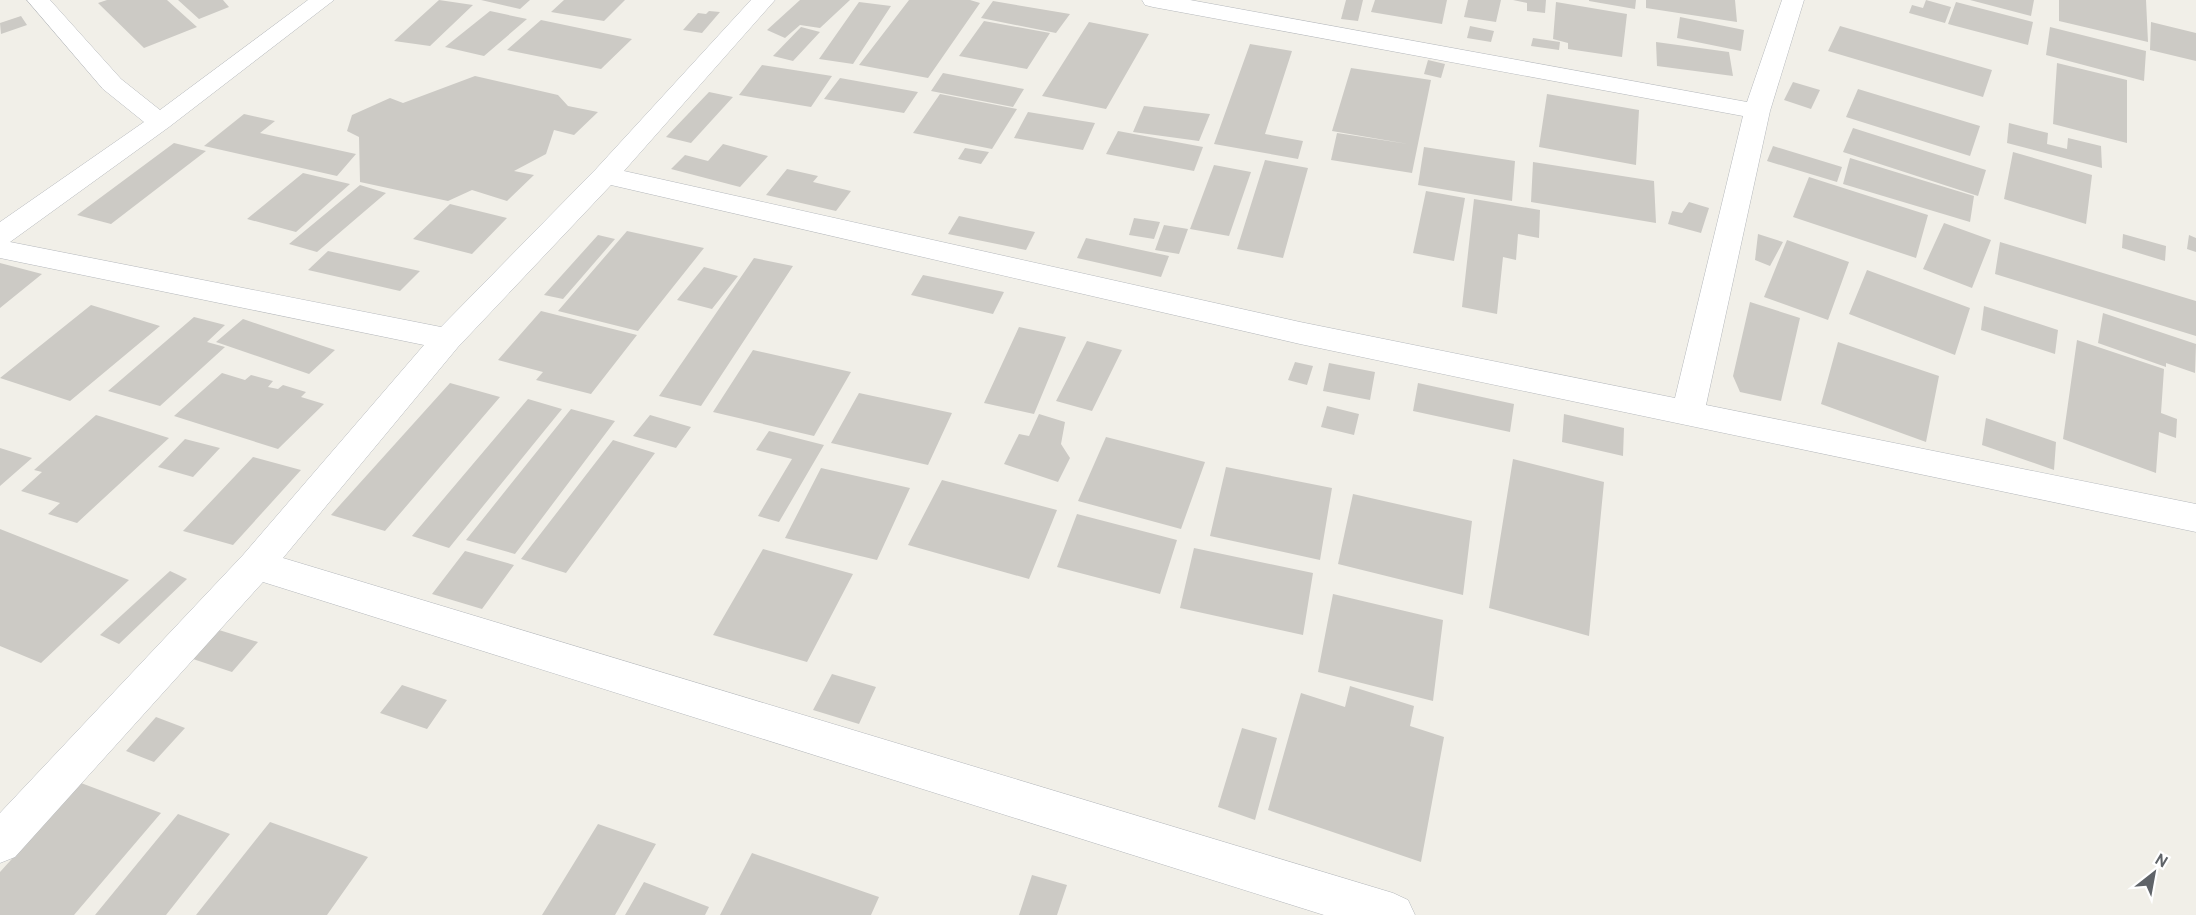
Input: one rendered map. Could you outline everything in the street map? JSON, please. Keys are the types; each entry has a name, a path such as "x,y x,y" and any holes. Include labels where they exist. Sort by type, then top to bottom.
{"street":[{"path":"38,0 112,84 160,122"},
{"path":"0,236 160,122 323,0"},
{"path":"0,843 256,565 447,339 605,175 764,0"},
{"path":"1153,0 1757,111"},
{"path":"1688,412 1757,111 1793,0"},
{"path":"605,175 1300,333 2196,518"},
{"path":"0,249 447,339"},
{"path":"256,565 1393,915"}],"building":[{"path":"107,0 167,0 197,27 144,48 98,3"},
{"path":"178,0 223,0 229,7 199,19"},
{"path":"439,0 473,5 430,46 394,41"},
{"path":"481,0 530,0 520,9"},
{"path":"564,0 625,0 604,21 551,12"},
{"path":"800,0 850,0 820,28 800,25 785,38 767,30"},
{"path":"909,0 970,0 980,3 928,78 859,65"},
{"path":"1346,0 1363,0 1358,21 1341,19"},
{"path":"1375,0 1447,0 1442,24 1371,12"},
{"path":"1468,0 1501,0 1496,22 1464,17"},
{"path":"1513,0 1546,0 1545,13 1527,11 1527,3"},
{"path":"1589,0 1636,0 1635,9"},
{"path":"1646,0 1735,0 1737,22 1646,8"},
{"path":"1926,0 1951,7 1945,23 1909,13 1912,5 1923,8"},
{"path":"1970,0 2034,0 2031,16"},
{"path":"2059,0 2146,0 2148,42 2059,21"},
{"path":"993,1 1070,14 1056,33 981,18"},
{"path":"859,2 891,6 853,64 819,59"},
{"path":"1556,2 1627,14 1622,57 1568,49 1568,43 1553,39"},
{"path":"1956,2 2033,22 2028,45 1948,24"},
{"path":"490,11 527,19 484,56 445,47"},
{"path":"709,11 720,12 702,33 683,30 698,13 706,14"},
{"path":"21,16 27,25 1,34 0,23"},
{"path":"1680,17 1744,30 1741,51 1677,38"},
{"path":"541,20 632,39 601,69 507,50"},
{"path":"984,21 1050,33 1027,69 959,56"},
{"path":"1089,22 1149,34 1106,109 1042,96"},
{"path":"2151,22 2196,33 2196,61 2150,50"},
{"path":"1470,26 1494,31 1491,42 1467,38"},
{"path":"1840,26 1992,70 1983,97 1828,51"},
{"path":"801,27 820,32 793,61 773,56"},
{"path":"2050,27 2146,51 2144,81 2046,55"},
{"path":"1533,38 1560,42 1559,50 1531,46"},
{"path":"1656,42 1729,52 1733,76 1657,66"},
{"path":"1250,44 1292,51 1265,134 1303,141 1298,159 1214,144"},
{"path":"1428,60 1445,64 1441,78 1424,74"},
{"path":"2057,63 2127,80 2127,143 2053,124"},
{"path":"762,65 832,76 811,107 739,95"},
{"path":"1351,68 1431,80 1412,173 1331,160 1337,133 1408,144 1332,131"},
{"path":"943,73 1024,89 1013,107 931,91"},
{"path":"475,76 558,95 568,106 598,112 574,135 554,130 546,154 514,171 534,175 507,201 472,190 448,201 360,182 359,137 347,131 352,115 390,98 403,103"},
{"path":"840,78 918,92 904,113 824,99"},
{"path":"1793,82 1820,90 1811,109 1784,100"},
{"path":"1858,89 1980,126 1970,156 1846,117"},
{"path":"709,92 733,97 691,143 666,137"},
{"path":"940,94 1017,109 992,149 913,133"},
{"path":"1547,94 1639,110 1636,165 1539,147"},
{"path":"1144,106 1210,114 1199,141 1133,132"},
{"path":"1028,112 1095,123 1083,150 1014,138"},
{"path":"244,114 275,121 260,133 356,154 337,176 204,146"},
{"path":"2009,123 2048,133 2047,144 2067,149 2068,138 2101,146 2102,168 2007,143"},
{"path":"1853,128 1986,170 1978,196 1843,152"},
{"path":"1118,131 1203,147 1194,171 1106,154"},
{"path":"174,143 206,151 111,224 77,215"},
{"path":"723,144 768,156 740,187 671,169 685,155 708,161"},
{"path":"1773,146 1842,167 1837,182 1767,161"},
{"path":"1424,147 1515,161 1512,201 1418,185"},
{"path":"965,148 989,152 981,164 958,159"},
{"path":"2013,152 2092,175 2086,224 2004,199"},
{"path":"1850,158 1974,196 1970,222 1843,184"},
{"path":"1265,160 1308,168 1283,258 1237,249"},
{"path":"1533,162 1654,181 1656,223 1531,202"},
{"path":"1214,165 1251,172 1229,236 1190,229"},
{"path":"787,169 818,176 813,182 851,191 836,211 766,195"},
{"path":"303,173 350,184 296,232 247,219"},
{"path":"1809,177 1928,215 1916,258 1793,217"},
{"path":"360,185 386,193 317,252 289,244"},
{"path":"1426,191 1465,198 1454,261 1413,253"},
{"path":"1474,199 1540,210 1539,238 1518,234 1516,260 1503,257 1497,314 1462,307"},
{"path":"1689,202 1709,208 1701,233 1668,224 1672,211 1682,213"},
{"path":"450,204 507,218 472,254 413,239"},
{"path":"959,216 1035,232 1026,250 948,234"},
{"path":"1134,218 1160,222 1154,239 1129,235"},
{"path":"1944,223 1991,240 1972,288 1923,269"},
{"path":"1164,225 1188,229 1179,254 1155,250"},
{"path":"627,231 704,248 638,331 558,311"},
{"path":"1758,234 1783,242 1770,266 1755,260"},
{"path":"2123,234 2166,246 2165,261 2122,248"},
{"path":"598,235 615,239 563,299 544,295"},
{"path":"2189,235 2196,238 2196,252 2187,249"},
{"path":"1086,238 1169,256 1161,277 1077,258"},
{"path":"1787,240 1849,262 1828,320 1764,297"},
{"path":"2000,242 2196,301 2196,336 1995,274"},
{"path":"328,251 420,271 400,291 308,270"},
{"path":"754,258 793,266 701,406 659,396"},
{"path":"0,263 42,274 0,308"},
{"path":"704,267 738,276 712,309 677,300"},
{"path":"1867,270 1970,308 1955,355 1849,314"},
{"path":"923,275 1004,292 993,314 911,295"},
{"path":"1750,302 1800,318 1781,401 1740,392 1733,376"},
{"path":"91,305 160,326 70,401 0,378"},
{"path":"1984,306 2058,330 2055,354 1981,330"},
{"path":"541,311 637,335 591,394 536,380 543,372 498,360"},
{"path":"2103,313 2196,344 2195,373 2166,363 2166,367 2098,343"},
{"path":"194,317 225,325 207,342 225,347 160,406 108,391"},
{"path":"243,319 335,350 309,374 216,342"},
{"path":"1019,327 1066,337 1034,414 984,403"},
{"path":"2077,340 2164,369 2161,413 2177,419 2176,438 2159,432 2156,473 2063,439"},
{"path":"1087,341 1122,350 1092,411 1056,401"},
{"path":"1838,342 1939,376 1926,442 1821,404"},
{"path":"753,350 851,372 814,436 713,412"},
{"path":"1295,362 1313,366 1307,385 1288,380"},
{"path":"1329,363 1375,372 1370,400 1323,391"},
{"path":"222,373 245,380 251,375 273,381 268,387 278,389 283,385 306,392 301,397 324,404 278,449 174,416"},
{"path":"450,383 500,397 385,531 331,515"},
{"path":"1418,383 1514,404 1510,432 1413,411"},
{"path":"859,393 952,413 928,465 831,443"},
{"path":"528,399 562,409 449,548 412,536"},
{"path":"1327,406 1359,414 1354,435 1321,427"},
{"path":"571,409 615,421 515,554 466,540"},
{"path":"1039,414 1065,422 1061,444 1070,458 1058,482 1004,464 1019,434 1029,436"},
{"path":"1564,414 1624,428 1623,456 1562,442"},
{"path":"96,415 169,438 77,523 48,514 60,503 21,491 42,472 34,470"},
{"path":"650,415 691,427 676,448 633,436"},
{"path":"1986,418 2056,442 2054,470 1982,445"},
{"path":"769,431 824,445 779,522 758,516 792,459 756,450"},
{"path":"1106,437 1205,462 1181,529 1078,501"},
{"path":"185,439 220,448 193,477 158,467"},
{"path":"613,440 655,453 566,573 521,559"},
{"path":"0,448 32,458 0,486"},
{"path":"253,457 301,470 233,545 183,531"},
{"path":"1513,459 1604,482 1589,636 1489,608"},
{"path":"1226,467 1332,488 1320,560 1210,536"},
{"path":"821,468 910,488 877,560 785,538"},
{"path":"942,480 1057,510 1029,579 908,545"},
{"path":"1353,494 1472,521 1463,595 1338,564"},
{"path":"1077,514 1177,540 1160,594 1057,567"},
{"path":"0,529 129,580 41,663 0,646"},
{"path":"1194,548 1313,573 1303,635 1180,608"},
{"path":"763,549 853,574 807,662 713,635"},
{"path":"465,551 514,565 482,609 432,594"},
{"path":"170,571 187,579 119,644 100,635"},
{"path":"1333,594 1443,620 1433,701 1318,672"},
{"path":"219,630 258,642 232,672 193,659"},
{"path":"832,674 876,687 859,724 813,710"},
{"path":"402,685 447,700 427,729 380,713"},
{"path":"1350,686 1414,706 1410,726 1444,737 1421,862 1268,810 1301,693 1345,707"},
{"path":"156,717 185,728 154,762 126,751"},
{"path":"1242,728 1277,738 1255,820 1218,807"},
{"path":"81,783 161,813 74,915 0,915 0,872"},
{"path":"178,814 230,834 166,915 95,915"},
{"path":"270,822 368,857 327,915 196,915"},
{"path":"598,824 656,844 615,915 542,915"},
{"path":"752,853 879,897 871,915 720,915"},
{"path":"1032,875 1067,885 1057,915 1019,915"},
{"path":"644,882 709,907 705,915 625,915"}]}
